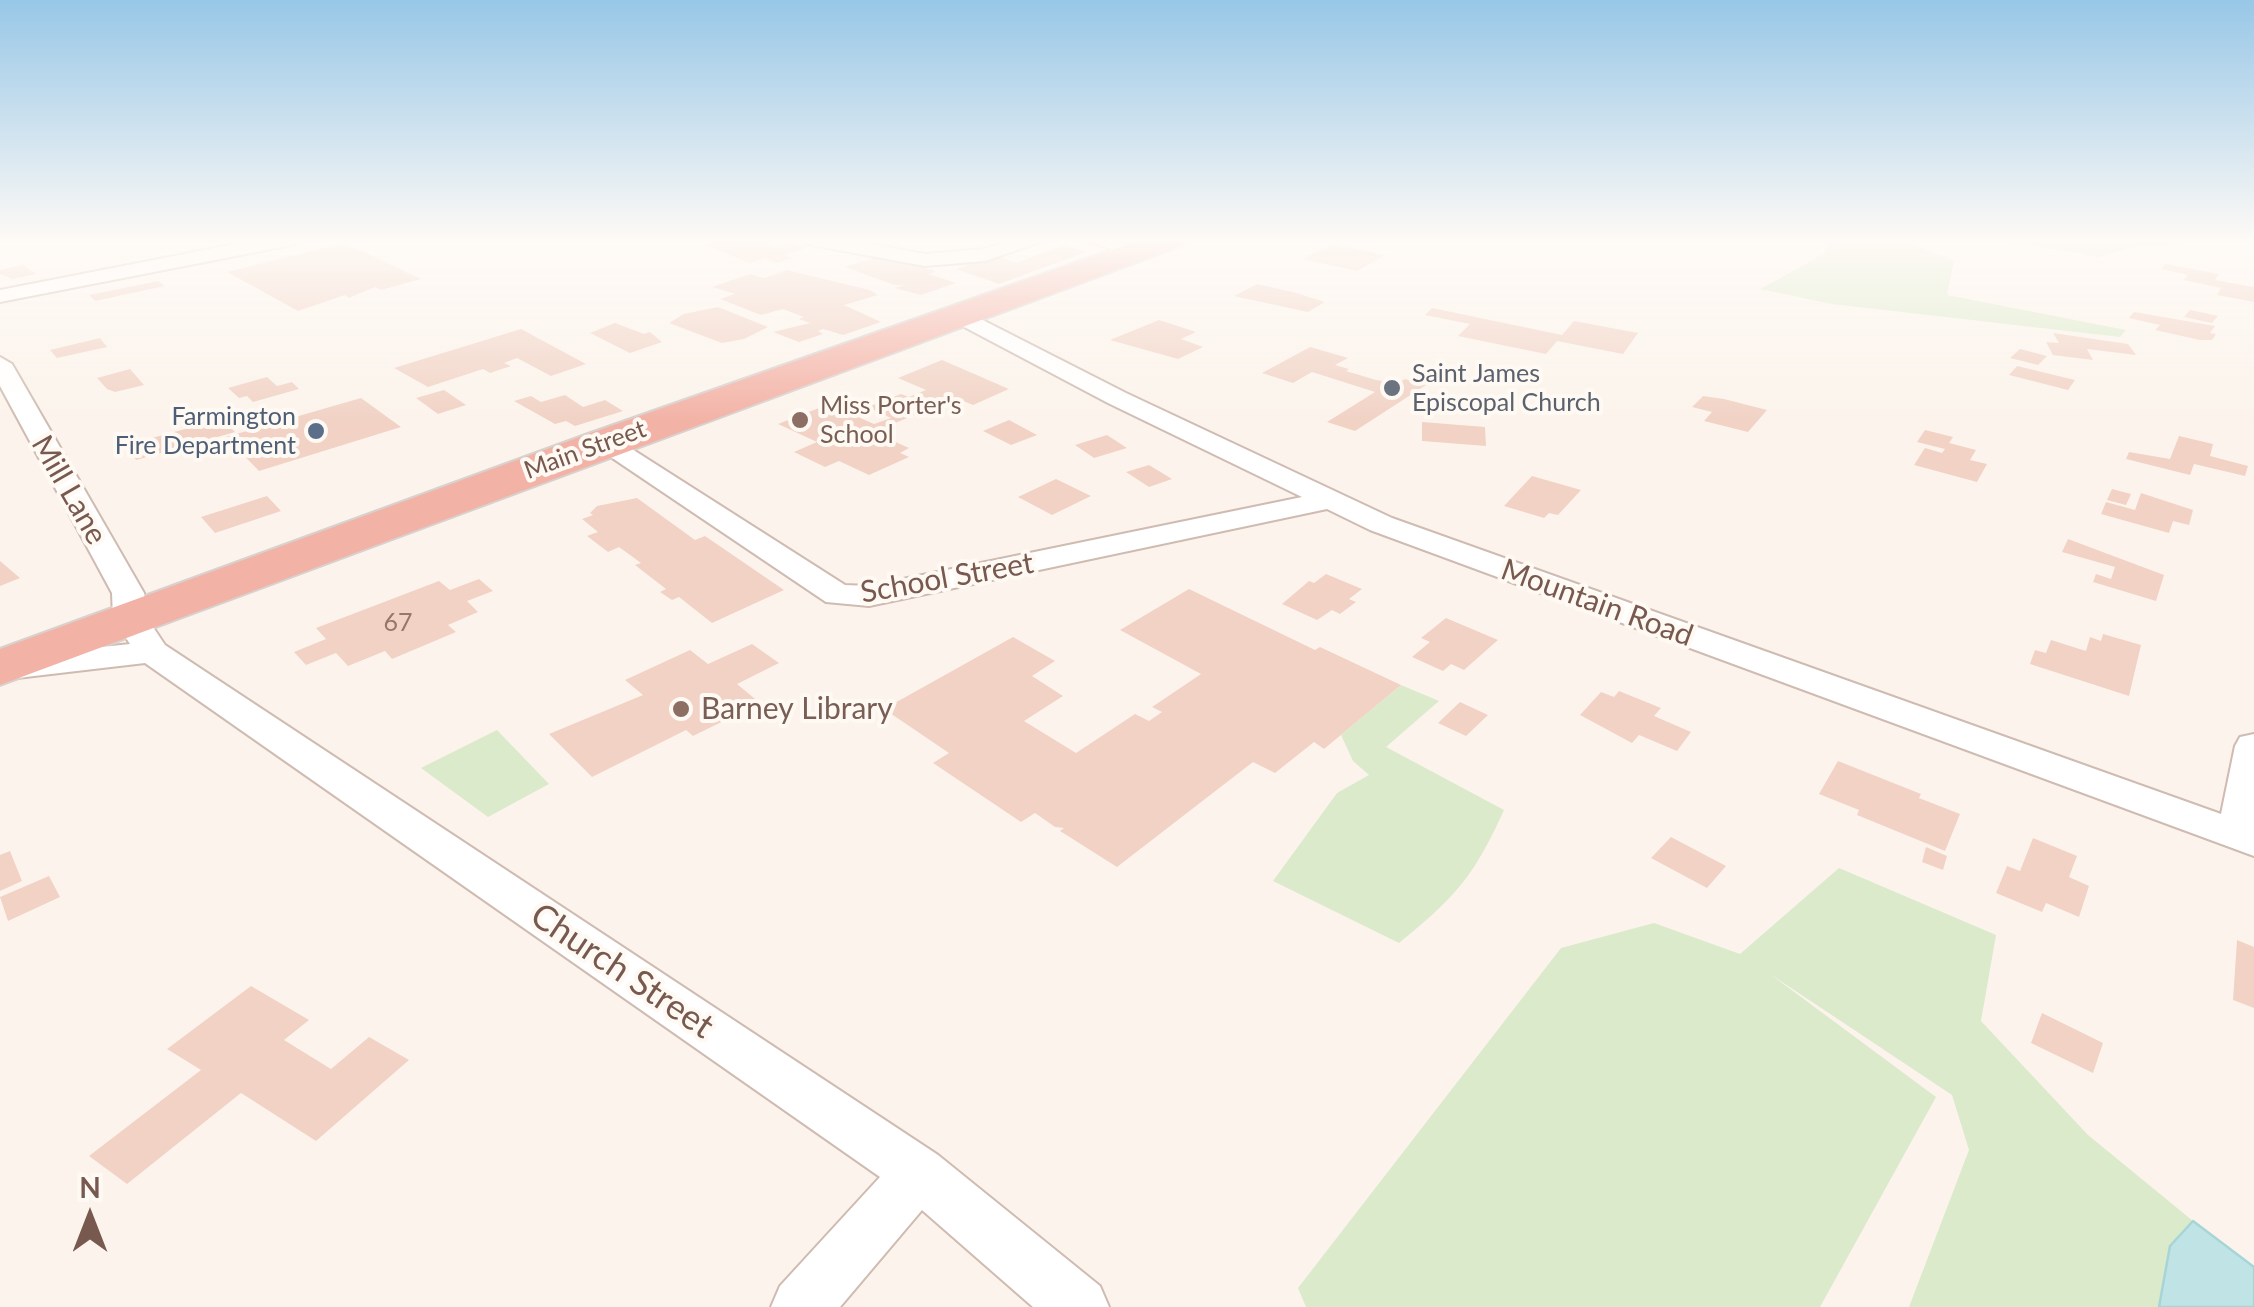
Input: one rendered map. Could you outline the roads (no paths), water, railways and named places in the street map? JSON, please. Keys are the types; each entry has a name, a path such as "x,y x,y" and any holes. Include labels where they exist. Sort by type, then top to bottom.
{"highway":[{"name":"Main Street","path":"0,669 141,635 602,444 1005,300"}],"street":[{"name":"Mountain Road","path":"961,316 1326,502 2246,838"},
{"name":"Mill Lane","path":"0,364 128,593 141,635"},
{"name":"School Street","path":"602,444 838,595 869,596 1326,502"},
{"path":"1213,527 1272,474"},
{"name":"Church Street","path":"141,635 919,1173 1079,1307"},
{"path":"2246,838 2254,746"},
{"path":"801,1307 919,1173"}],"water":[{"path":"2193,1221 2254,1267 2254,1307 2159,1307 2170,1246"}],"place":[{"name":"Saint James Episcopal Church","path":"1392,388"},
{"name":"Miss Porter's School","path":"800,420"},
{"name":"Farmington Fire Department","path":"316,431"},
{"name":"Barney Library","path":"681,709"}]}
